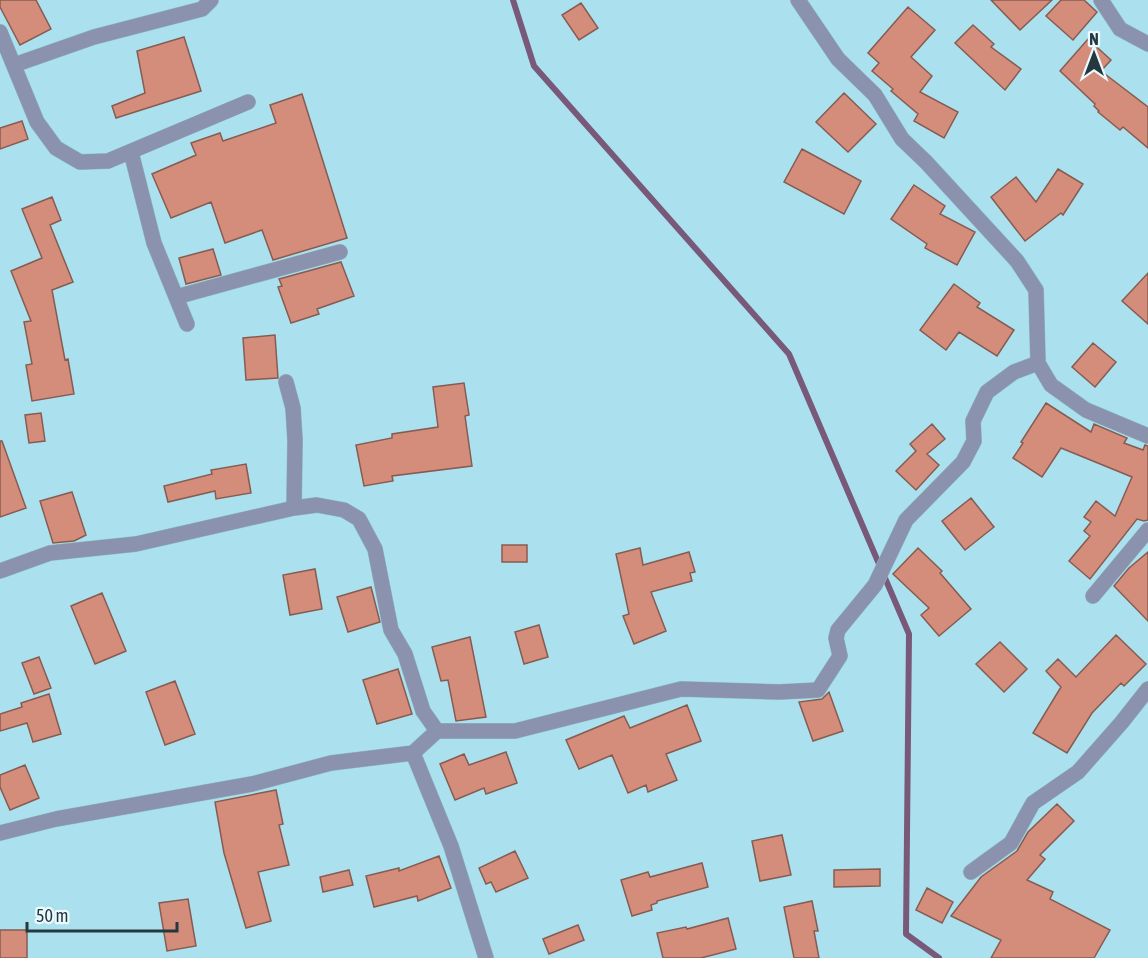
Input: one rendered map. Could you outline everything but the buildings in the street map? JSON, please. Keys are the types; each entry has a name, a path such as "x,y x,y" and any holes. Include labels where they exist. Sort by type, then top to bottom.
{"street":[{"path":"14,65 94,37 202,9 211,0"},
{"path":"798,0 838,59 875,95 902,139 1017,261 1036,290 1038,363 1051,385 1086,410 1148,436"},
{"path":"1101,0 1120,29 1148,44"},
{"path":"0,32 37,122 56,148 80,162 108,161 248,102"},
{"path":"131,152 154,243 187,324"},
{"path":"177,297 340,252"},
{"path":"0,832 56,819 252,784 331,763 412,753 437,731 515,731 681,689 779,692 818,690 840,656 836,638 838,630 875,585 906,520 963,462 974,441 973,420 987,392 1014,372 1038,363"},
{"path":"286,382 293,408 294,508"},
{"path":"0,571 50,553 136,544 294,508 317,505 344,510 359,519 375,549 391,630 405,654 423,711 437,731"},
{"path":"1093,596 1148,530"},
{"path":"971,872 1011,843 1033,804 1078,772 1148,689"},
{"path":"412,753 451,846 486,958"}],"waterway":[{"path":"513,0 534,66 789,354 909,634 906,934 939,958"}]}
